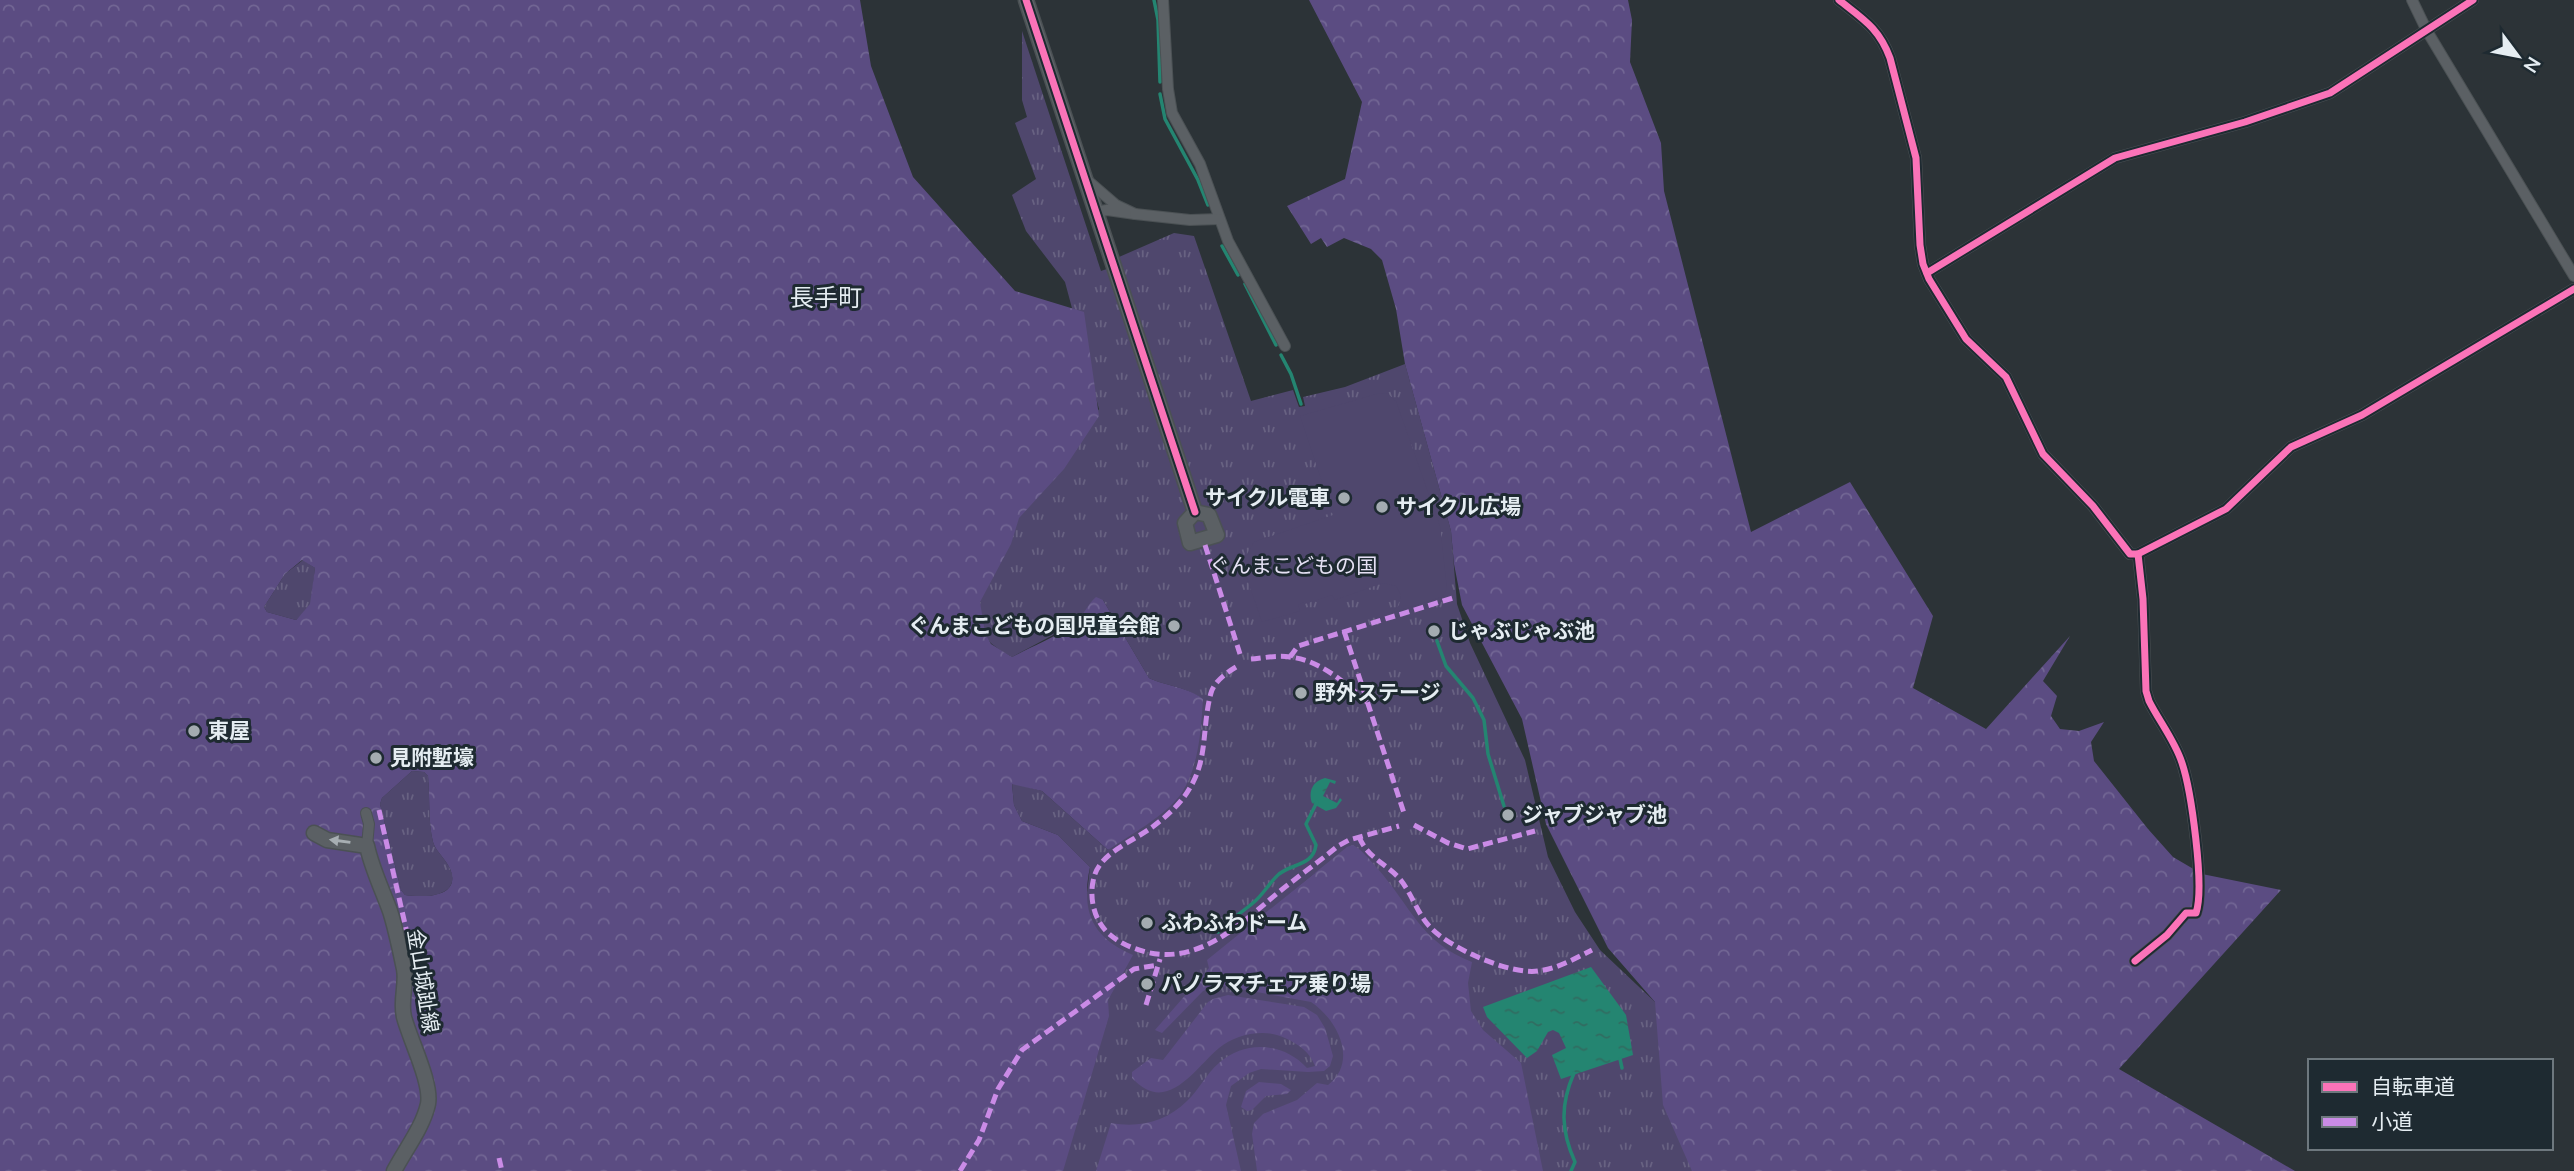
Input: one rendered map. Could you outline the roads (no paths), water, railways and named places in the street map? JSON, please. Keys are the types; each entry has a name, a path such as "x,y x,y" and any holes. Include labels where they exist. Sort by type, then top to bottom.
{"street":[{"path":"1026,0 1195,512"},
{"path":"1163,0 1170,104 1213,194 1219,219 1285,346"},
{"path":"1839,0 1876,30 1891,58 1916,158 1920,245 1927,273 1955,325 2006,377 2042,454 2093,506 2127,551 2138,554 2226,509 2291,447 2369,411 2574,289"},
{"path":"2412,0 2427,31 2574,275"},
{"path":"1927,273 2115,158 2245,122 2330,93 2473,0"},
{"path":"1084,177 1107,198 1135,214"},
{"path":"1096,212 1107,209 1190,220 1219,219"},
{"path":"2135,961 2168,935 2186,914 2196,913 2198,907 2192,807 2182,761 2146,691 2143,599 2138,554"},
{"path":"314,833 327,839 367,846 369,824 366,813"},
{"name":"金山城趾線","path":"367,846 373,871 390,911 405,975 402,992 403,1013 411,1043 428,1086 428,1105 394,1171"}],"water":[{"path":"1325,778 1336,781 1335,784 1330,782 1323,796 1337,803 1340,798 1342,800 1336,808 1326,811 1312,803 1311,794 1315,784"},
{"path":"1591,967 1626,1015 1633,1055 1561,1079 1552,1055 1566,1048 1559,1033 1553,1030 1548,1032 1537,1051 1527,1058 1487,1017 1483,1007"}],"waterway":[{"path":"1154,0 1158,20 1160,82"},
{"path":"1160,94 1165,119 1198,180 1208,205"},
{"path":"1222,246 1238,275"},
{"path":"1245,284 1276,345"},
{"path":"1281,355 1301,404"},
{"path":"1437,641 1446,666 1473,698 1484,720 1488,754 1504,806"},
{"path":"1218,932 1257,900 1279,874 1311,857 1316,845 1306,824 1317,802"},
{"path":"1620,1059 1622,1068"},
{"path":"1571,1171 1575,1162 1567,1140 1564,1107 1574,1073"}],"place":[{"name":"サイクル電車","path":"1344,498"},
{"name":"サイクル広場","path":"1382,507"},
{"name":"ぐんまこどもの国児童会館","path":"1174,626"},
{"name":"じゃぶじゃぶ池","path":"1434,631"},
{"name":"野外ステージ","path":"1301,693"},
{"name":"東屋","path":"194,731"},
{"name":"見附塹壕","path":"376,758"},
{"name":"ジャブジャブ池","path":"1508,815"},
{"name":"ふわふわドーム","path":"1147,923"},
{"name":"パノラマチェア乗り場","path":"1147,984"}],"district":[{"name":"長手町","path":"826,298"}],"park label":[{"name":"ぐんまこどもの国","path":"1293,566"}]}
